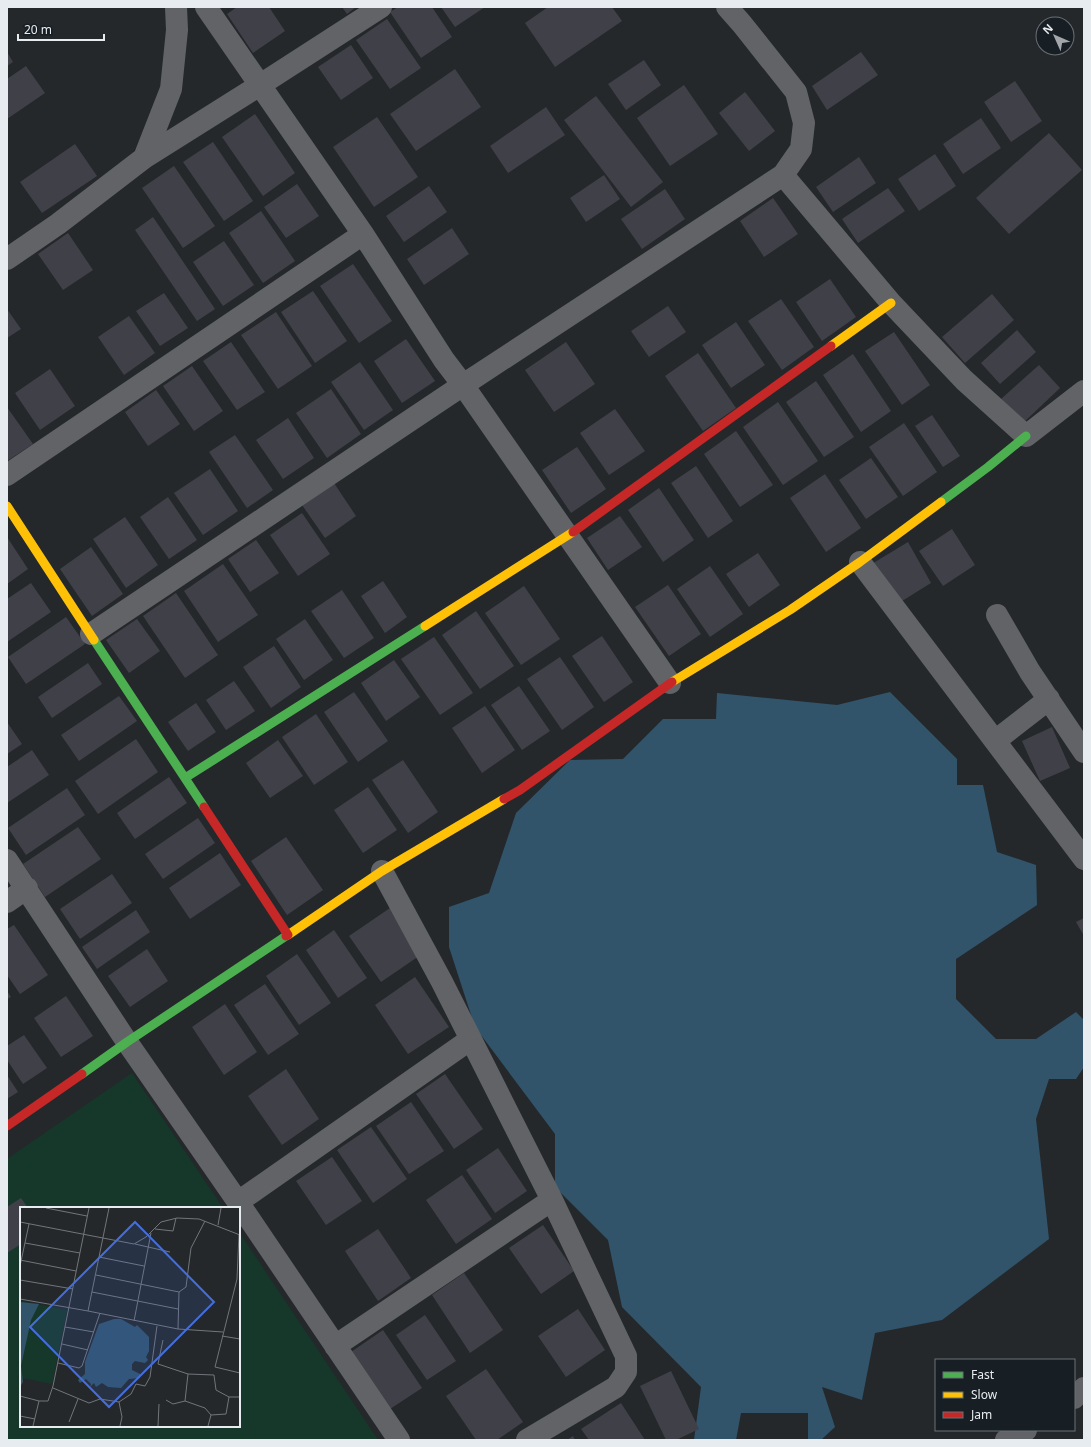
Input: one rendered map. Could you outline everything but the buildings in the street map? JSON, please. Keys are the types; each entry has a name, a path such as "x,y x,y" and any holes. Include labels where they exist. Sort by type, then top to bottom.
{"street":[{"path":"144,158 171,89 177,30 176,7"},
{"path":"206,7 363,234 444,360 463,385 670,683"},
{"path":"7,259 58,224 144,158 260,86 381,7"},
{"path":"91,634 463,385 782,175 801,149 804,123 796,92 727,7"},
{"path":"782,175 891,303 964,380 1026,436"},
{"path":"7,475 363,234"},
{"path":"185,778 567,536 891,303"},
{"path":"7,1126 127,1042 382,871 520,790 670,683 790,610 860,562 988,467 1084,391"},
{"path":"7,506 288,935"},
{"path":"860,562 1084,859"},
{"path":"997,616 1030,672 1084,752"},
{"path":"995,741 1048,699"},
{"path":"7,860 127,1042 238,1202 399,1440"},
{"path":"382,871 471,1039 552,1200 626,1356 626,1372 616,1387 527,1440"},
{"path":"7,902 26,888"},
{"path":"238,1202 471,1039"},
{"path":"335,1346 552,1200"},
{"path":"1075,1397 1084,1388"},
{"path":"1006,1440 1024,1431"}],"green space":[{"path":"132,1073 222,1207 20,1207 20,1427 240,1427 240,1233 378,1440 7,1440 7,1159"}],"water":[{"path":"890,692 957,759 957,785 983,785 997,852 1036,865 1037,905 956,959 956,999 996,1039 1036,1039 1076,1012 1084,1020 1084,1067 1076,1079 1049,1079 1036,1119 1049,1239 942,1320 875,1333 862,1400 822,1387 835,1427 821,1440 808,1440 808,1413 741,1413 736,1440 694,1440 701,1387 622,1307 608,1240 555,1187 555,1134 475,1027 449,947 449,907 489,893 516,813 570,760 623,759 663,719 716,719 717,693 837,705"}],"traffic: fast":[{"path":"941,502 1026,436"},
{"path":"185,778 425,626"},
{"path":"94,640 204,807"},
{"path":"82,1074 127,1042 286,936"}],"traffic: slow":[{"path":"831,346 891,303"},
{"path":"672,682 790,610 860,562 941,502"},
{"path":"7,506 94,640"},
{"path":"425,626 573,532"},
{"path":"288,935 382,871 504,799"}],"traffic: jam":[{"path":"573,532 831,346"},
{"path":"504,799 520,790 672,682"},
{"path":"204,807 288,935 286,936"},
{"path":"7,1126 82,1074"}]}
